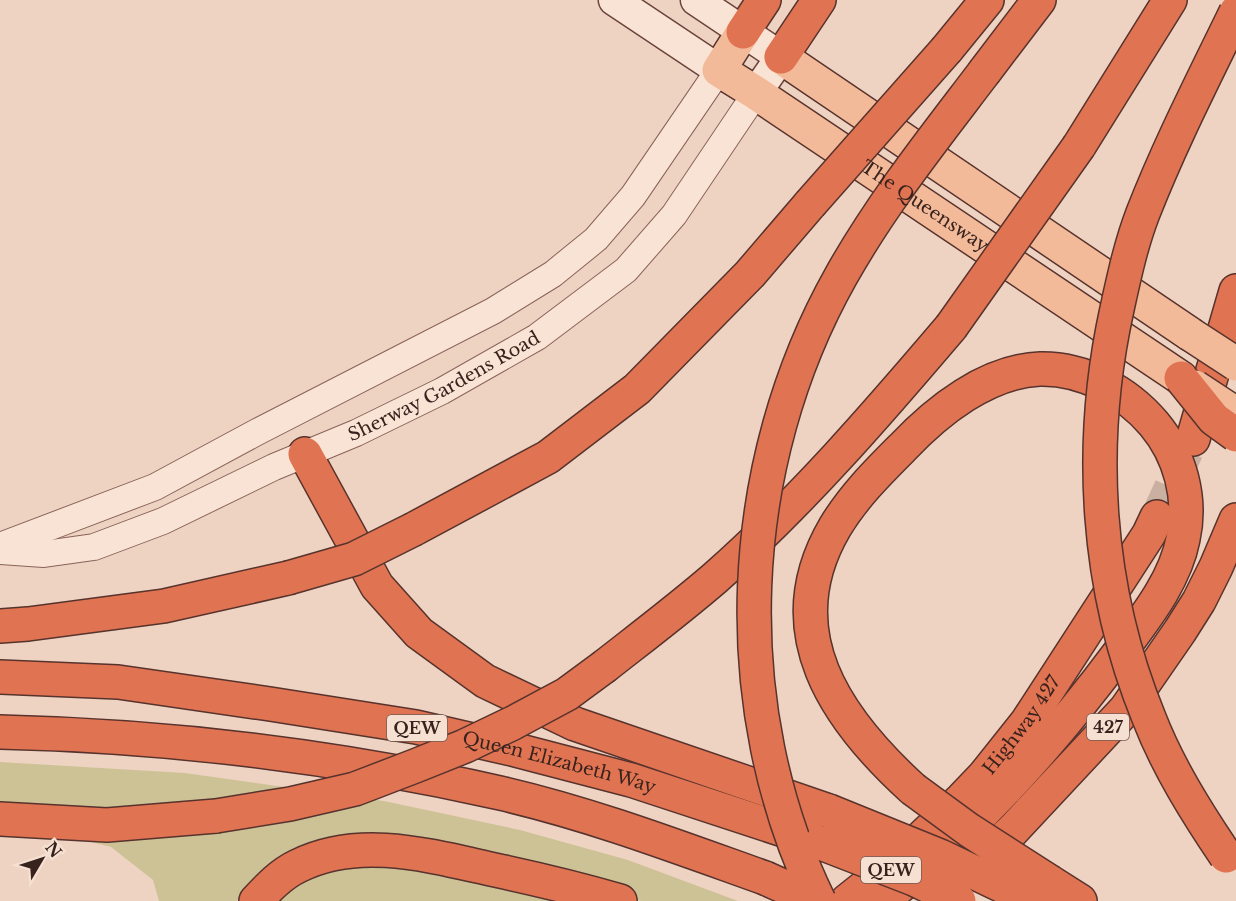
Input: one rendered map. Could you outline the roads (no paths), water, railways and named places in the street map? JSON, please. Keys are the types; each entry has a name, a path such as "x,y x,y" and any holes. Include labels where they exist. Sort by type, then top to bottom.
{"highway":[{"path":"743,32 764,0"},
{"path":"781,57 819,0"},
{"path":"0,626 164,606 288,578 354,559 548,458 637,389 750,274 947,49 987,0"},
{"path":"816,901 778,795 762,720 754,620 758,538 776,435 817,324 841,277 892,197 1039,0"},
{"path":"0,819 107,825 216,816 290,804 355,789 415,766 465,746 567,694 715,578 789,507 879,412 951,327 1079,146 1170,0"},
{"path":"1231,863 1199,816 1170,762 1149,720 1130,667 1116,617 1107,565 1101,518 1100,472 1102,389 1130,255 1142,214 1236,12"},
{"path":"1193,439 1236,291"},
{"path":"882,901 955,840 1041,751 1093,688 1138,626 1169,579 1180,552 1184,537 1186,510 1182,477 1167,440 1147,416 1122,395 1098,381 1057,369 1037,369 1004,376 982,385 942,412 910,439 864,486 836,526 826,544 813,585 810,608 817,655 831,690 862,738 913,789 969,830 1042,892"},
{"path":"1181,378 1214,419 1236,435"},
{"path":"305,454 377,586 419,633 485,681 575,724 829,811 940,856 1042,892 1080,901"},
{"name":"Highway 427","path":"847,901 896,862 984,776 1027,722 1149,534 1157,517"},
{"name":"427","path":"935,901 1012,831 1126,709 1198,601 1216,567 1236,520"},
{"name":"Queen Elizabeth Way","path":"0,677 118,682 416,727 516,750 631,780 821,843 914,879 959,901"},
{"path":"816,901 952,784 1049,686"},
{"path":"0,732 77,734 204,743 328,759 501,793 620,826 765,878 816,901"},
{"path":"256,901 296,866 343,851 371,850 401,851 437,857 569,886 620,901"}],"main road":[{"name":"The Queensway","path":"614,0 1236,414"},
{"path":"696,0 1236,364"},
{"name":"Sherway Gardens Road","path":"719,70 743,32"},
{"name":"Sherway Gardens Road","path":"756,93 781,57"}],"street":[{"name":"Sherway Gardens Road","path":"0,548 155,487 493,311 553,274 596,239 633,196 719,70"},
{"name":"Sherway Gardens Road","path":"0,548 44,554 94,547 163,521 274,466 356,433 442,391 537,337 626,270 674,214 756,93"},
{"path":"286,418 305,454"},
{"path":"257,432 274,466"}],"tunnel":[{"path":"1157,517 1187,451"}]}
